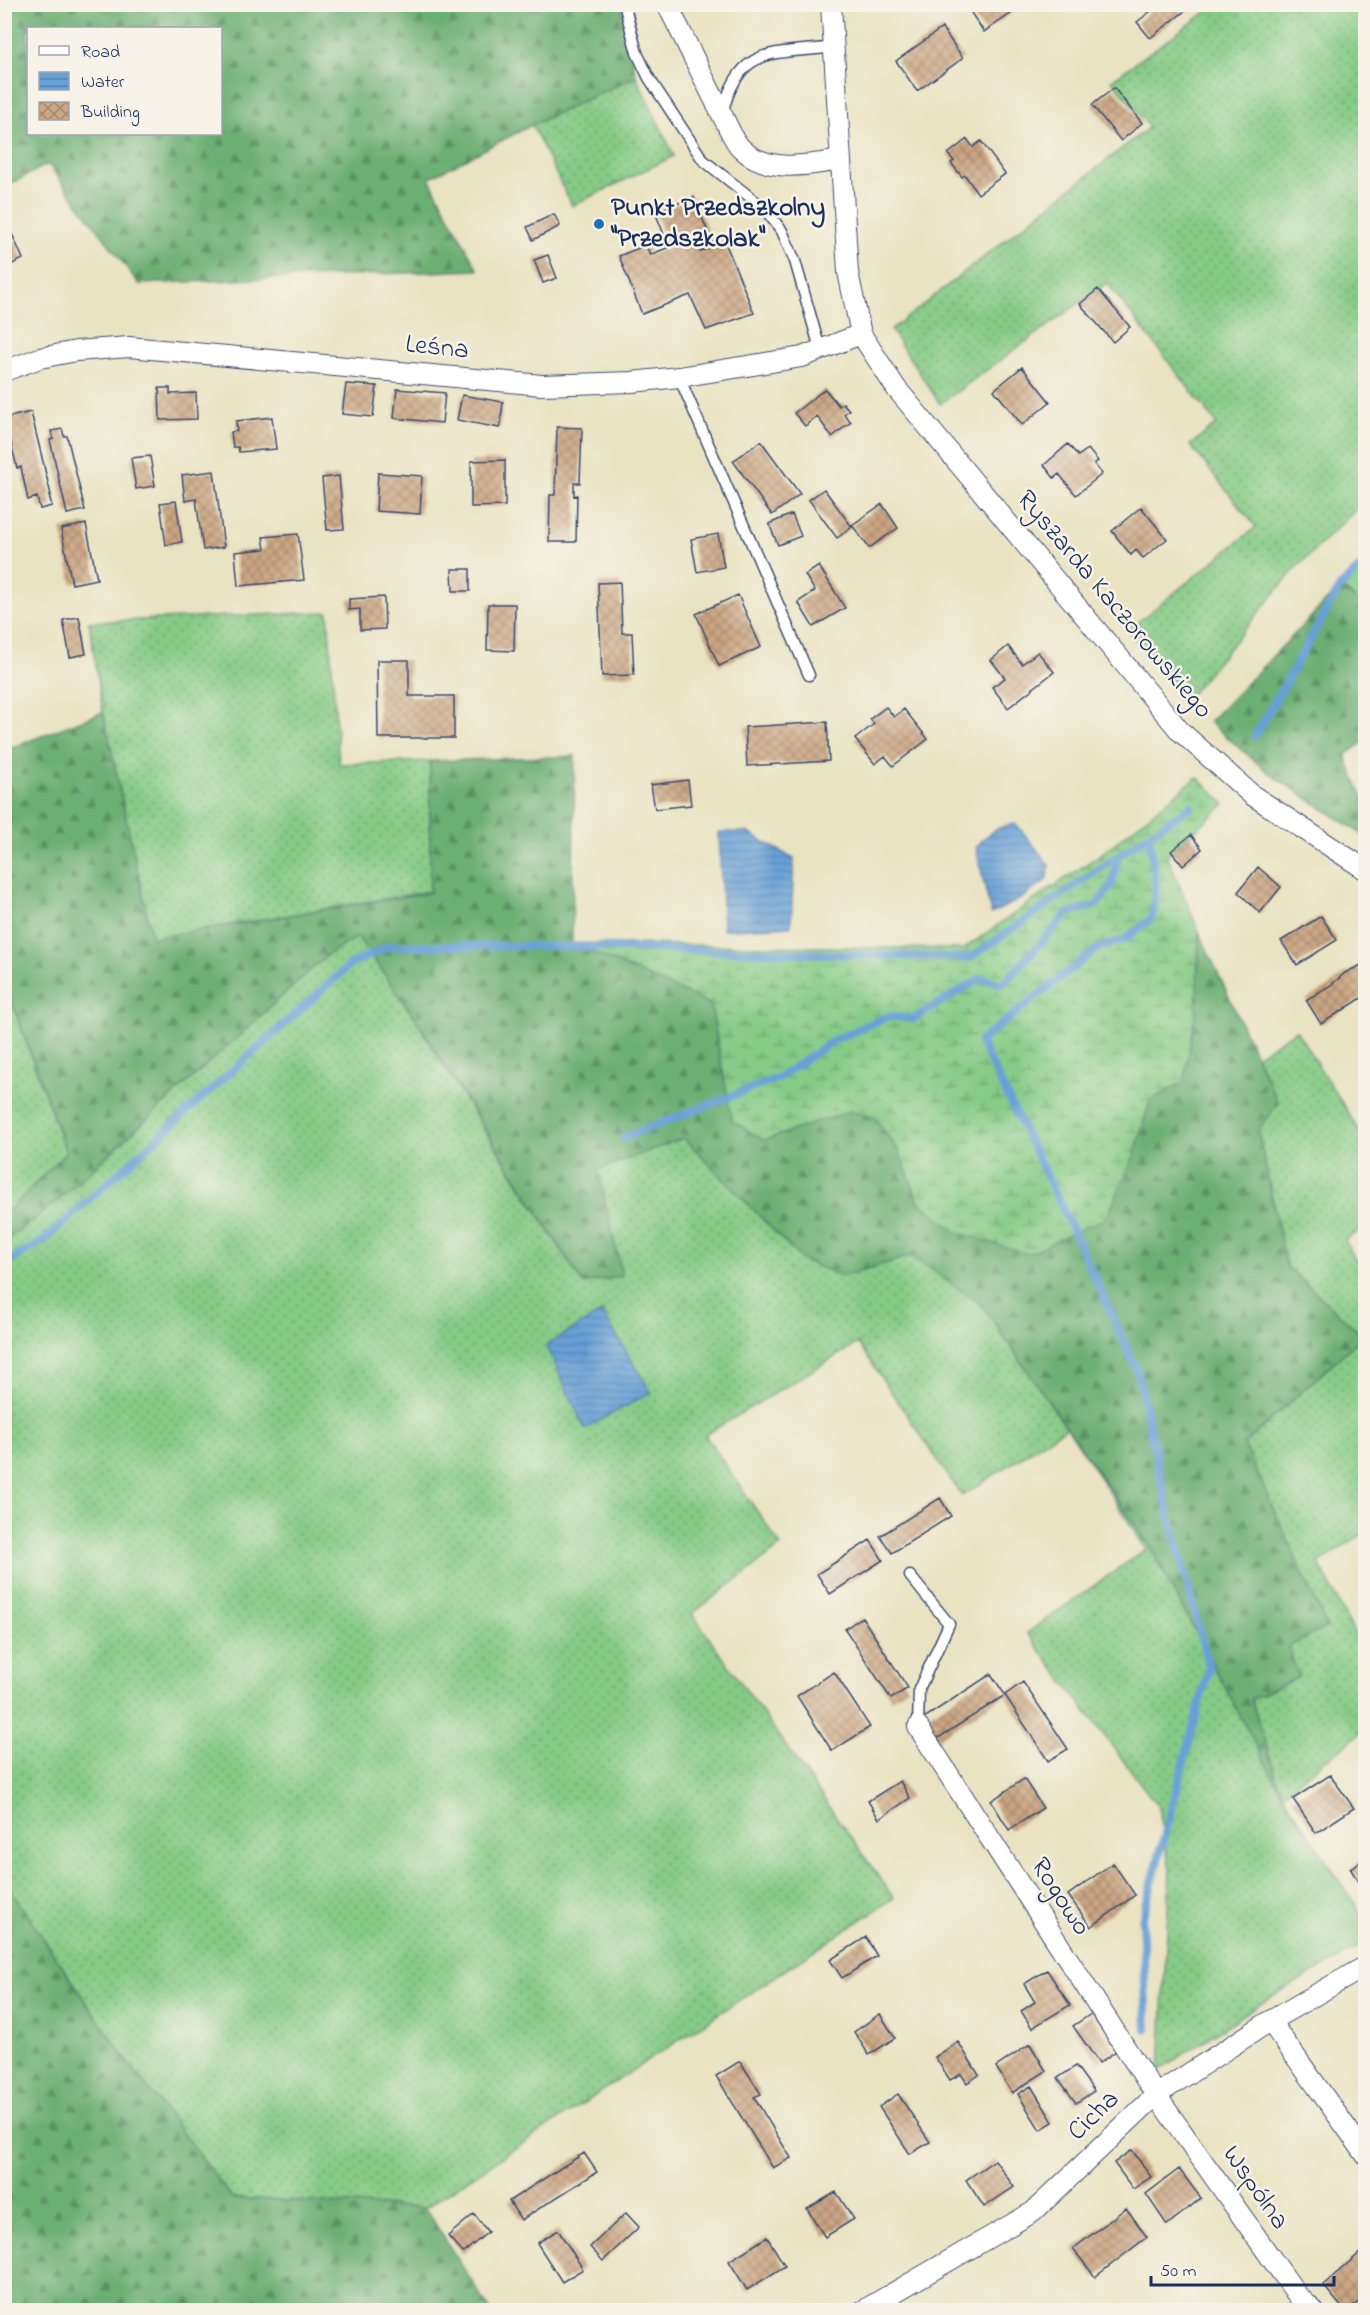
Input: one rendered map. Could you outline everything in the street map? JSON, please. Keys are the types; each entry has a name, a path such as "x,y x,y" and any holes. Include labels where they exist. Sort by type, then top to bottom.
{"street":[{"path":"667,4 722,116 742,149 758,160 768,163 801,166 841,160"},
{"path":"831,4 848,272 861,334"},
{"name":"Leśna","path":"4,371 40,358 76,351 129,347 542,385 632,382 679,377 802,357 861,334"},
{"name":"Ryszarda Kaczorowskiego","path":"861,334 896,388 1180,730 1252,795 1365,870"},
{"name":"Rogowo","path":"918,1727 1156,2095"},
{"name":"Cicha","path":"864,2310 1033,2212 1156,2095 1270,2021 1365,1966"},
{"path":"1270,2021 1365,2155"},
{"name":"Wspólna","path":"1156,2095 1298,2296 1313,2310"}],"lane":[{"path":"626,4 637,53 650,78 696,150 703,160 764,208 782,231 795,261 819,350"},
{"path":"722,116 728,92 735,78 748,64 784,51 834,47"},
{"path":"679,377 809,675"},
{"path":"910,1576 949,1624 919,1689 918,1727"}],"green space":[{"path":"1217,4 1365,5 1366,500 1295,569 1185,701 1128,630 1256,527 1190,445 1217,424 1107,283 940,404 891,330 1149,127 1112,80"},
{"path":"5,5 621,5 636,76 532,125 429,178 478,270 139,284 48,164 5,187"},
{"path":"636,76 674,156 572,206 532,125"},
{"path":"1365,562 1365,607 1340,587"},
{"path":"1340,587 1365,607 1365,741 1345,755 1365,802 1365,836 1270,774 1209,722"},
{"path":"328,612 339,764 430,761 431,891 152,938 103,712 89,622"},
{"path":"103,712 152,938 430,892 430,761 575,756 572,943 711,1004 724,1080 764,1140 850,1111 874,1117 899,1151 919,1202 1135,1153 1150,1100 1184,1082 1196,1010 1199,932 1278,1103 1258,1131 1286,1266 1363,1336 1244,1444 1327,1627 1288,1647 1299,1677 1251,1699 1282,1794 1150,1547 981,1304 911,1256 842,1276 802,1260 684,1138 598,1170 622,1276 583,1284 416,1019 358,937 328,954 56,1202 5,1241 5,1215 66,1152 5,981 5,750"},
{"path":"1197,777 1225,804 1167,855 1199,932 1196,1010 1184,1082 1150,1100 1135,1153 1107,1217 1028,1254 957,1232 919,1202 899,1151 874,1117 850,1111 764,1140 732,1121 711,1004 572,943 963,949 1105,851"},
{"path":"358,937 416,1019 583,1284 622,1275 597,1170 684,1137 802,1260 842,1276 911,1256 981,1304 1067,1427 962,1496 858,1343 705,1435 781,1546 692,1614 894,1898 425,2208 232,2198 119,2050 5,1882 5,1241 56,1202 328,954"},
{"path":"4,981 66,1153 5,1215 4,1215"},
{"path":"1296,1030 1365,1140 1365,1227 1345,1240 1365,1278 1365,1532 1319,1563 1365,1655 1365,1730 1282,1794 1365,1919 1365,1943 1258,2005 1160,2070 1170,1869 1159,1808 1027,1633 1146,1549 1073,1437 1150,1547 1280,1790 1251,1699 1298,1677 1288,1647 1326,1627 1244,1444 1363,1336 1286,1266 1258,1130 1278,1103 1256,1056"},
{"path":"5,1882 119,2050 232,2198 425,2208 490,2310 5,2310"}],"water":[{"path":"1016,824 1050,866 1046,880 1022,898 991,914 976,848 993,831"},
{"path":"719,832 747,832 794,859 791,926 723,930"},
{"path":"602,1312 651,1392 585,1429 546,1345"}],"building":[{"path":"977,4 1025,4 984,32 969,10"},
{"path":"1160,4 1194,4 1150,38 1137,22"},
{"path":"942,28 963,58 917,91 896,61"},
{"path":"1114,88 1142,123 1121,141 1092,105"},
{"path":"967,139 973,147 981,141 1005,174 978,194 965,175 962,177 951,163 954,161 948,154"},
{"path":"694,197 713,245 699,252 725,242 754,313 706,330 690,295 642,314 619,256 646,245 650,255 669,247 655,212"},
{"path":"554,214 560,226 533,240 527,227"},
{"path":"9,227 23,259 4,268 4,229"},
{"path":"548,255 557,278 543,283 534,260"},
{"path":"1098,289 1130,327 1113,342 1080,304"},
{"path":"1022,367 1050,402 1022,425 994,390"},
{"path":"346,384 377,386 373,417 342,414"},
{"path":"159,388 170,388 170,394 196,393 197,419 160,420"},
{"path":"397,389 445,393 442,423 394,418"},
{"path":"825,389 839,406 843,403 849,410 844,414 851,422 832,437 817,416 805,426 794,413"},
{"path":"462,395 503,402 500,428 457,420"},
{"path":"31,412 51,495 49,495 52,506 40,509 37,497 28,500 21,467 17,468 5,418"},
{"path":"272,417 276,449 239,452 238,447 233,447 231,432 237,431 236,421"},
{"path":"557,427 582,428 580,483 574,483 574,496 577,495 576,542 549,542 550,495 555,495"},
{"path":"62,429 64,436 67,436 85,510 67,514 50,440 53,439 51,431"},
{"path":"761,441 800,494 772,515 733,461"},
{"path":"1068,444 1078,456 1088,449 1098,461 1094,464 1102,474 1076,495 1059,474 1054,478 1044,465"},
{"path":"150,456 155,486 136,489 131,458"},
{"path":"505,460 505,506 471,507 471,461"},
{"path":"214,471 224,547 203,550 196,499 185,501 182,475"},
{"path":"378,473 422,476 420,514 376,511"},
{"path":"339,476 344,529 327,530 322,478"},
{"path":"824,489 852,527 837,538 809,500"},
{"path":"176,501 182,542 166,545 160,503"},
{"path":"882,504 898,528 869,548 852,525"},
{"path":"1141,507 1167,539 1143,558 1136,550 1131,555 1112,531"},
{"path":"792,514 801,536 778,545 769,524"},
{"path":"86,524 97,579 72,584 61,529"},
{"path":"298,534 304,580 238,586 235,552 265,549 263,537"},
{"path":"718,534 724,567 697,572 691,539"},
{"path":"819,566 845,608 813,627 798,602 815,591 805,575"},
{"path":"452,569 470,569 470,591 453,591"},
{"path":"620,582 622,633 632,633 634,675 602,676 598,583"},
{"path":"738,595 761,647 719,666 696,614"},
{"path":"384,597 385,629 360,630 360,609 349,610 349,599"},
{"path":"488,604 515,604 514,651 487,650"},
{"path":"79,617 86,654 70,657 63,620"},
{"path":"1008,646 1022,664 1038,652 1054,672 1008,708 992,687 1005,678 991,660"},
{"path":"377,660 409,660 409,696 454,696 454,738 378,738"},
{"path":"886,707 894,717 904,709 928,739 893,766 885,756 875,764 855,739 874,724 870,719"},
{"path":"827,722 829,761 747,766 745,727"},
{"path":"688,780 691,805 655,809 651,785"},
{"path":"1191,835 1202,849 1183,866 1171,851"},
{"path":"1258,867 1281,887 1260,913 1238,892"},
{"path":"1321,916 1337,940 1297,965 1281,941"},
{"path":"1365,963 1365,996 1321,1024 1306,1000 1331,985 1345,973"},
{"path":"940,1498 951,1516 892,1553 880,1536"},
{"path":"870,1540 883,1560 830,1594 817,1574"},
{"path":"862,1617 908,1688 891,1699 845,1629"},
{"path":"834,1672 870,1727 832,1751 797,1696"},
{"path":"991,1674 1005,1695 937,1739 924,1718"},
{"path":"1023,1682 1068,1749 1048,1761 1005,1695"},
{"path":"1330,1775 1354,1808 1316,1833 1293,1799"},
{"path":"1024,1779 1043,1808 1009,1830 991,1801"},
{"path":"900,1781 910,1798 879,1819 868,1801"},
{"path":"1365,1859 1365,1893 1350,1868"},
{"path":"1113,1863 1135,1895 1091,1927 1068,1895"},
{"path":"866,1937 877,1956 842,1978 830,1960"},
{"path":"1047,1970 1070,2005 1032,2028 1021,2011 1035,2002 1024,1984"},
{"path":"880,2014 895,2038 869,2055 854,2032"},
{"path":"1091,2014 1116,2051 1099,2063 1073,2026"},
{"path":"958,2042 979,2075 967,2083 961,2074 950,2080 935,2057"},
{"path":"1030,2044 1046,2071 1012,2093 996,2067"},
{"path":"740,2061 761,2094 754,2097 791,2158 773,2168 716,2076"},
{"path":"1076,2066 1094,2091 1076,2103 1058,2078"},
{"path":"1031,2086 1053,2122 1040,2130 1018,2094"},
{"path":"898,2094 930,2142 910,2154 879,2107"},
{"path":"1132,2150 1151,2177 1133,2189 1114,2163"},
{"path":"584,2153 597,2172 521,2220 509,2201"},
{"path":"995,2160 1014,2187 984,2207 966,2180"},
{"path":"1179,2169 1201,2198 1167,2225 1146,2194"},
{"path":"836,2192 854,2219 825,2237 807,2209"},
{"path":"1126,2208 1147,2237 1095,2277 1073,2249"},
{"path":"626,2213 639,2227 603,2261 590,2247"},
{"path":"474,2214 488,2232 463,2253 448,2236"},
{"path":"558,2230 583,2269 562,2282 537,2243"},
{"path":"767,2237 785,2266 747,2290 729,2261"},
{"path":"1362,2251 1365,2255 1365,2296 1349,2310 1344,2310 1323,2285"}],"waterway":[{"path":"1255,736 1340,587 1366,562"},
{"path":"4,1264 43,1241 351,964 389,946 555,946 970,958 1191,806"},
{"path":"1147,2029 1142,1920 1209,1668 1165,1498 1137,1370 1062,1207 980,1041 1098,948 1125,939 1152,918 1156,885 1149,835"},
{"path":"623,1138 778,1078 834,1040 889,1016 913,1019 981,978 1003,984 1068,913 1097,905 1112,884 1118,856"}],"place":[{"name":"Punkt Przedszkolny \"Przedszkolak\"","path":"599,224"}]}
